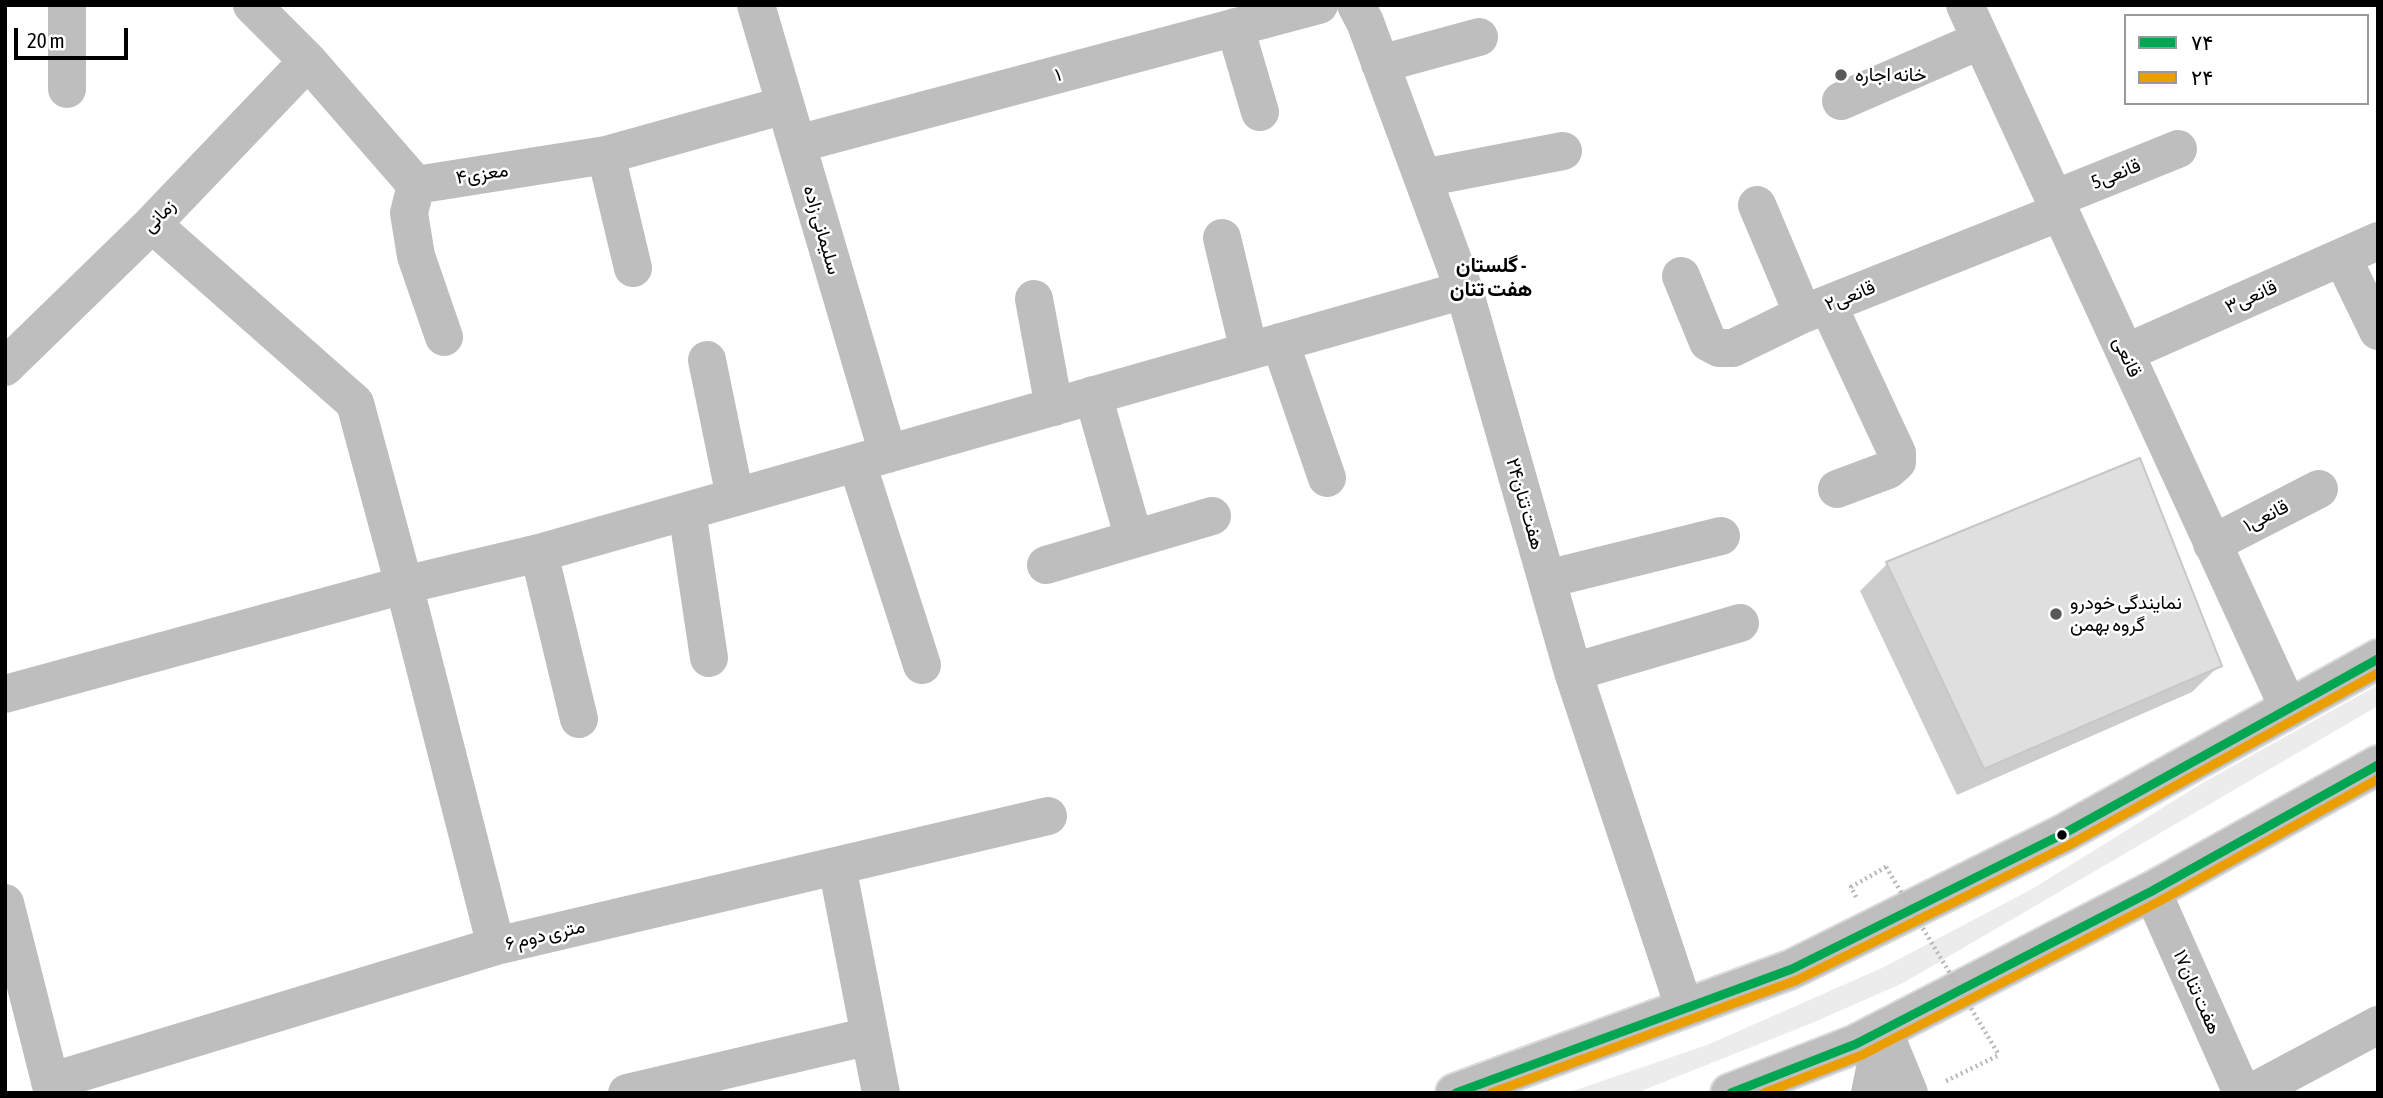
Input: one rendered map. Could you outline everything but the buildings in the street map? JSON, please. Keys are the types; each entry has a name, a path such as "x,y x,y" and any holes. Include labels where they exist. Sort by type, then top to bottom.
{"street":[{"path":"67,5 67,89"},
{"path":"251,5 308,61 416,185 408,214 416,256 444,337"},
{"name":"سلیمانی زاده","path":"756,5 797,144 922,666"},
{"name":"۱","path":"797,144 1319,5"},
{"name":"هفت تنان۲۴","path":"1356,5 1365,22 1464,290 1573,672 1684,1007"},
{"name":"قانعی","path":"1965,5 2289,709"},
{"path":"1236,27 1261,112"},
{"path":"1380,64 1479,37"},
{"path":"1841,101 1981,40"},
{"name":"زمانی","path":"5,367 152,224 308,61"},
{"name":"۴معزی","path":"416,185 606,155 785,106"},
{"name":"5قانعی","path":"2057,206 2178,149"},
{"path":"1423,178 1563,152"},
{"path":"606,155 633,268"},
{"path":"1757,205 1897,453 1897,462 1888,470 1837,489"},
{"name":"۲قانعی","path":"1681,276 1708,342 1719,348 1733,348 1816,309 2057,206"},
{"path":"152,224 355,403 496,946"},
{"path":"1222,238 1265,347 1327,478"},
{"name":"۳قانعی","path":"2125,353 2378,241"},
{"path":"2342,257 2378,331"},
{"path":"5,694 404,585 539,553 1464,290"},
{"path":"1034,299 1054,407"},
{"path":"707,360 735,497"},
{"path":"1093,395 1133,539"},
{"name":"۱قانعی","path":"2213,544 2319,489"},
{"path":"687,511 709,658"},
{"path":"1046,565 1212,516"},
{"path":"1547,579 1721,536"},
{"path":"539,553 579,719"},
{"path":"1573,672 1740,623"},
{"path":"1455,1093 1792,969 2063,834 2378,659"},
{"path":"1730,1093 1883,1031 2152,891 2378,765"},
{"name":"۶ متری دوم","path":"51,1088 496,946 1048,816"},
{"path":"837,866 881,1093"},
{"name":"هفت تنان۱۷","path":"2152,891 2242,1093"},
{"path":"6,911 51,1088"},
{"path":"2251,1093 2378,1025"},
{"path":"1870,1093 1883,1031"},
{"path":"1883,1031 1909,1093"},
{"path":"627,1093 870,1036"}],"path":[{"path":"1851,887 1886,867 1998,1055 1964,1071"}],"shaded area":[{"path":"2378,685 2378,706 1903,983 1812,1023 1636,1093 1567,1093 1707,1045 1882,968 2032,889 2204,782"}],"transit line":[{"name":"۷۴","path":"1456,1093 1792,969 2063,834 2378,659"},
{"name":"۲۴","path":"1491,1093 1797,980 2069,845 2378,673"},
{"name":"۷۴","path":"1731,1093 1856,1044 2152,891 2378,765"},
{"name":"۲۴","path":"1764,1093 1862,1055 2158,902 2378,779"}],"place":[{"name":"خانه اجاره","path":"1841,75"},
{"name":"نمایندگی خودرو گروه بهمن","path":"2056,614"}],"district":[{"name":"گلستان - هفت تنان","path":"1491,277"}]}
